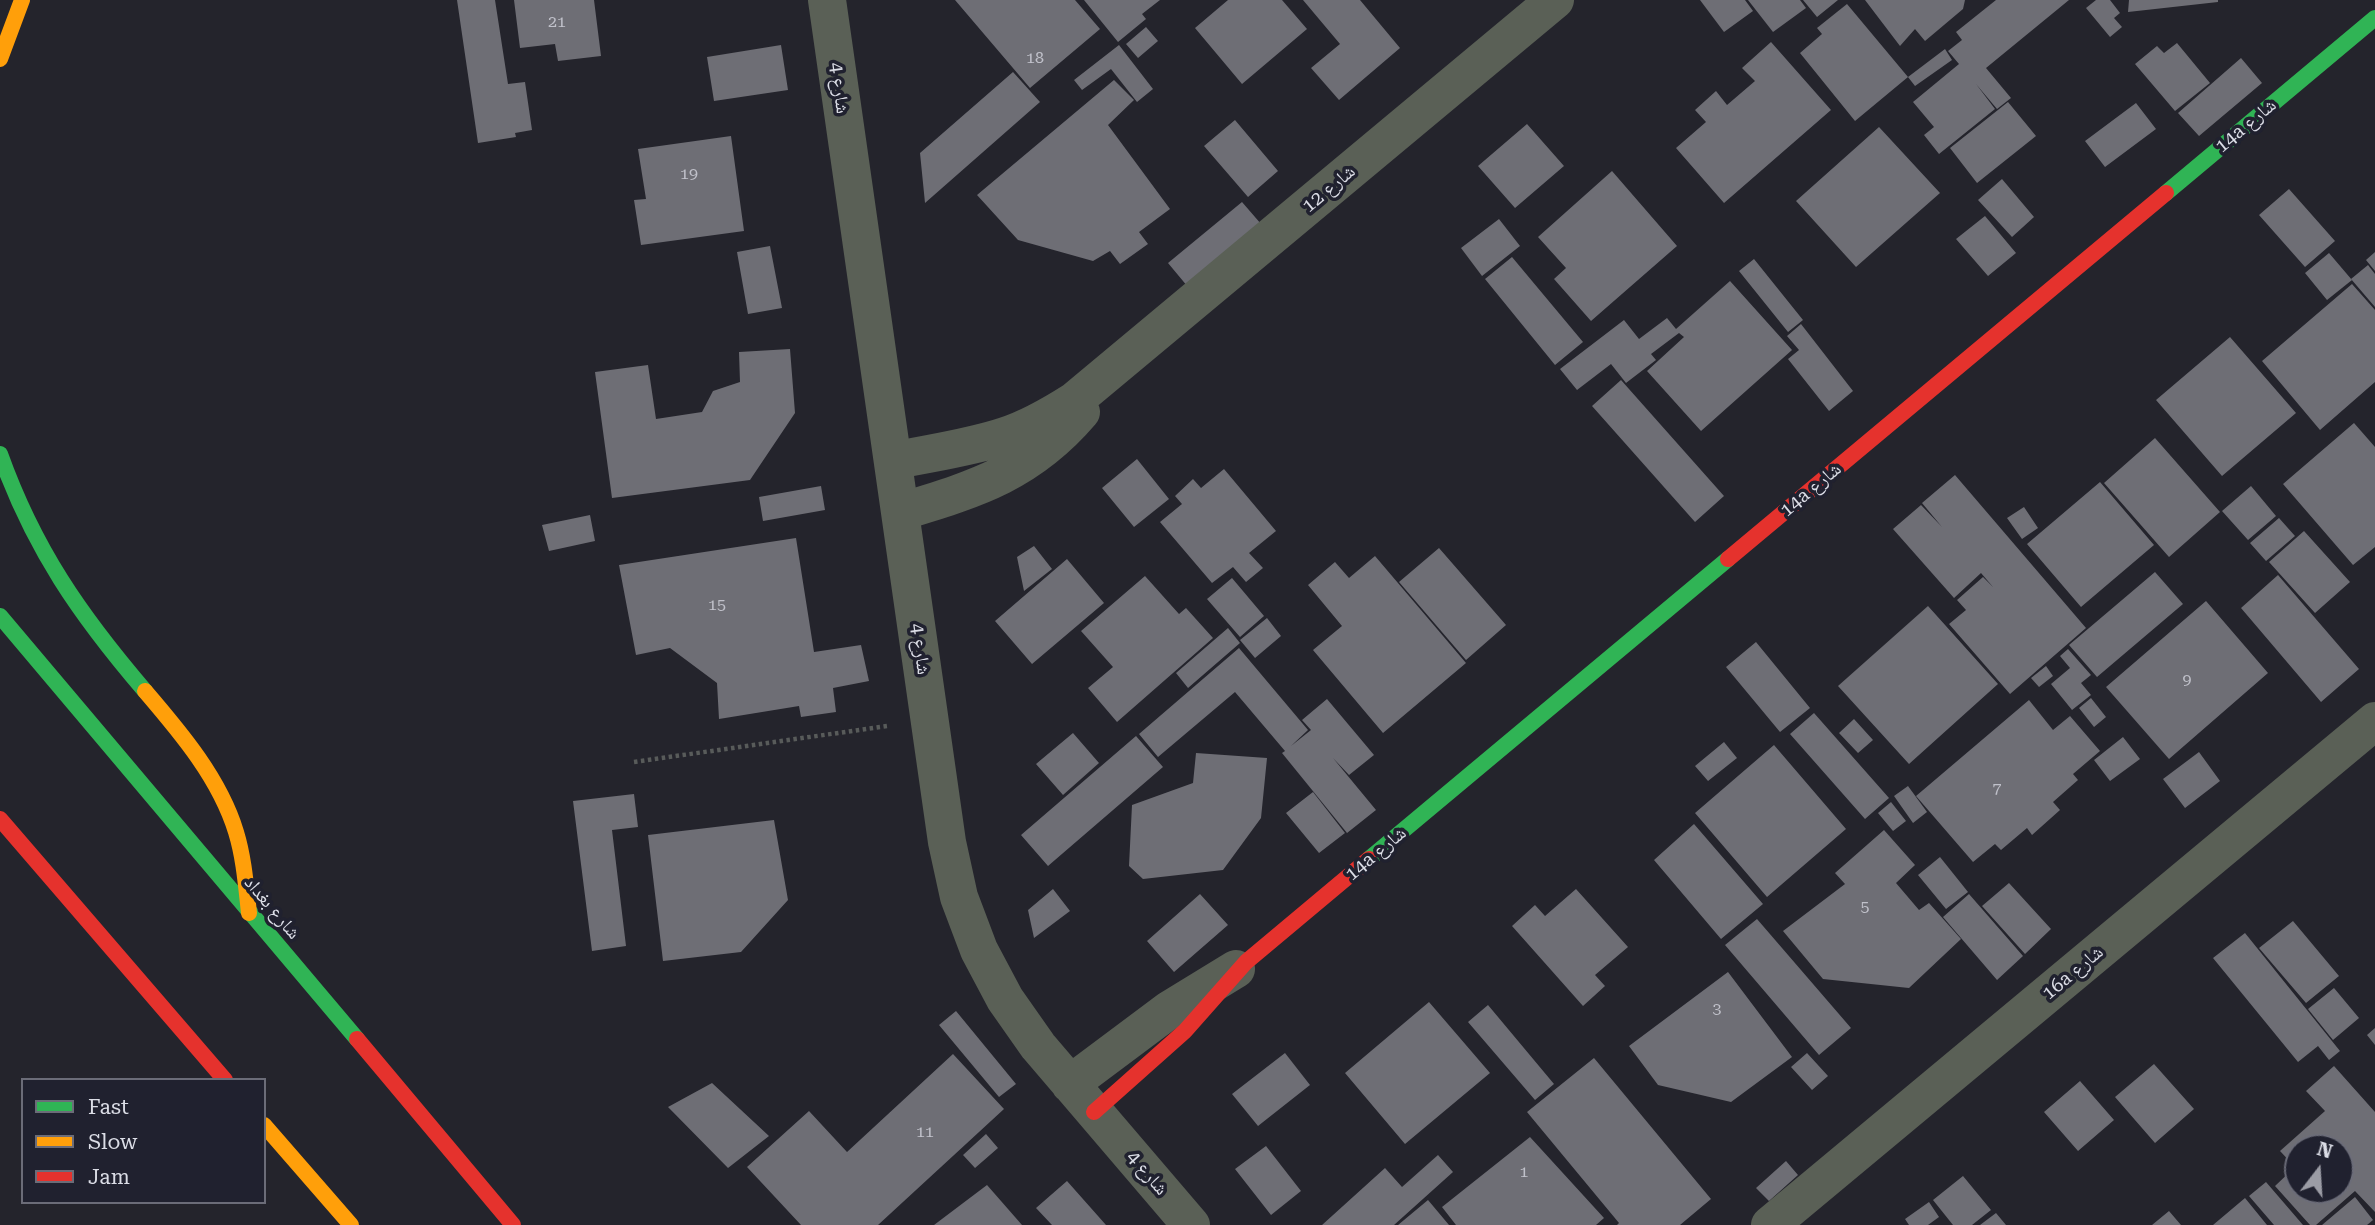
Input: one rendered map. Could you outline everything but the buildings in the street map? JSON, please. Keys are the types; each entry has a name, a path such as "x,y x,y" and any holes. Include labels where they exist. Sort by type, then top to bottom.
{"main road":[{"path":"0,59 22,0"},
{"name":"14a شارع","path":"1094,1112 1185,1031 1247,962 2375,18"},
{"path":"0,454 11,487 46,558 90,625 192,749 216,786 234,827 245,869 249,913"},
{"name":"شارع بغداد","path":"0,616 513,1225"},
{"path":"0,819 223,1078"},
{"path":"23,867 57,886"},
{"path":"266,1127 351,1225"}],"street":[{"name":"شارع 4","path":"827,0 947,842 959,897 979,950 1005,999 1070,1084 1191,1225"},
{"name":"شارع 12","path":"893,461 1007,436 1041,421 1074,401 1555,0"},
{"name":"شارع 12","path":"900,512 964,493 1020,467 1067,428 1104,378"},
{"name":"16a شارع","path":"1770,1225 2375,721"},
{"name":"14a شارع","path":"1070,1084 1169,1010 1247,962"}],"path":[{"path":"634,762 930,720"}],"traffic: fast":[{"path":"2166,193 2375,18"},
{"path":"0,454 28,520 61,580 145,691"},
{"path":"1369,859 1728,559"},
{"path":"0,616 357,1039"}],"traffic: slow":[{"path":"0,59 22,0"},
{"path":"145,691 198,757 229,812 241,852 249,913"},
{"path":"266,1127 351,1225"}],"traffic: jam":[{"path":"1728,559 2166,193"},
{"path":"0,819 223,1078"},
{"path":"1094,1112 1185,1031 1246,962 1369,859"},
{"path":"357,1039 513,1225"}]}
